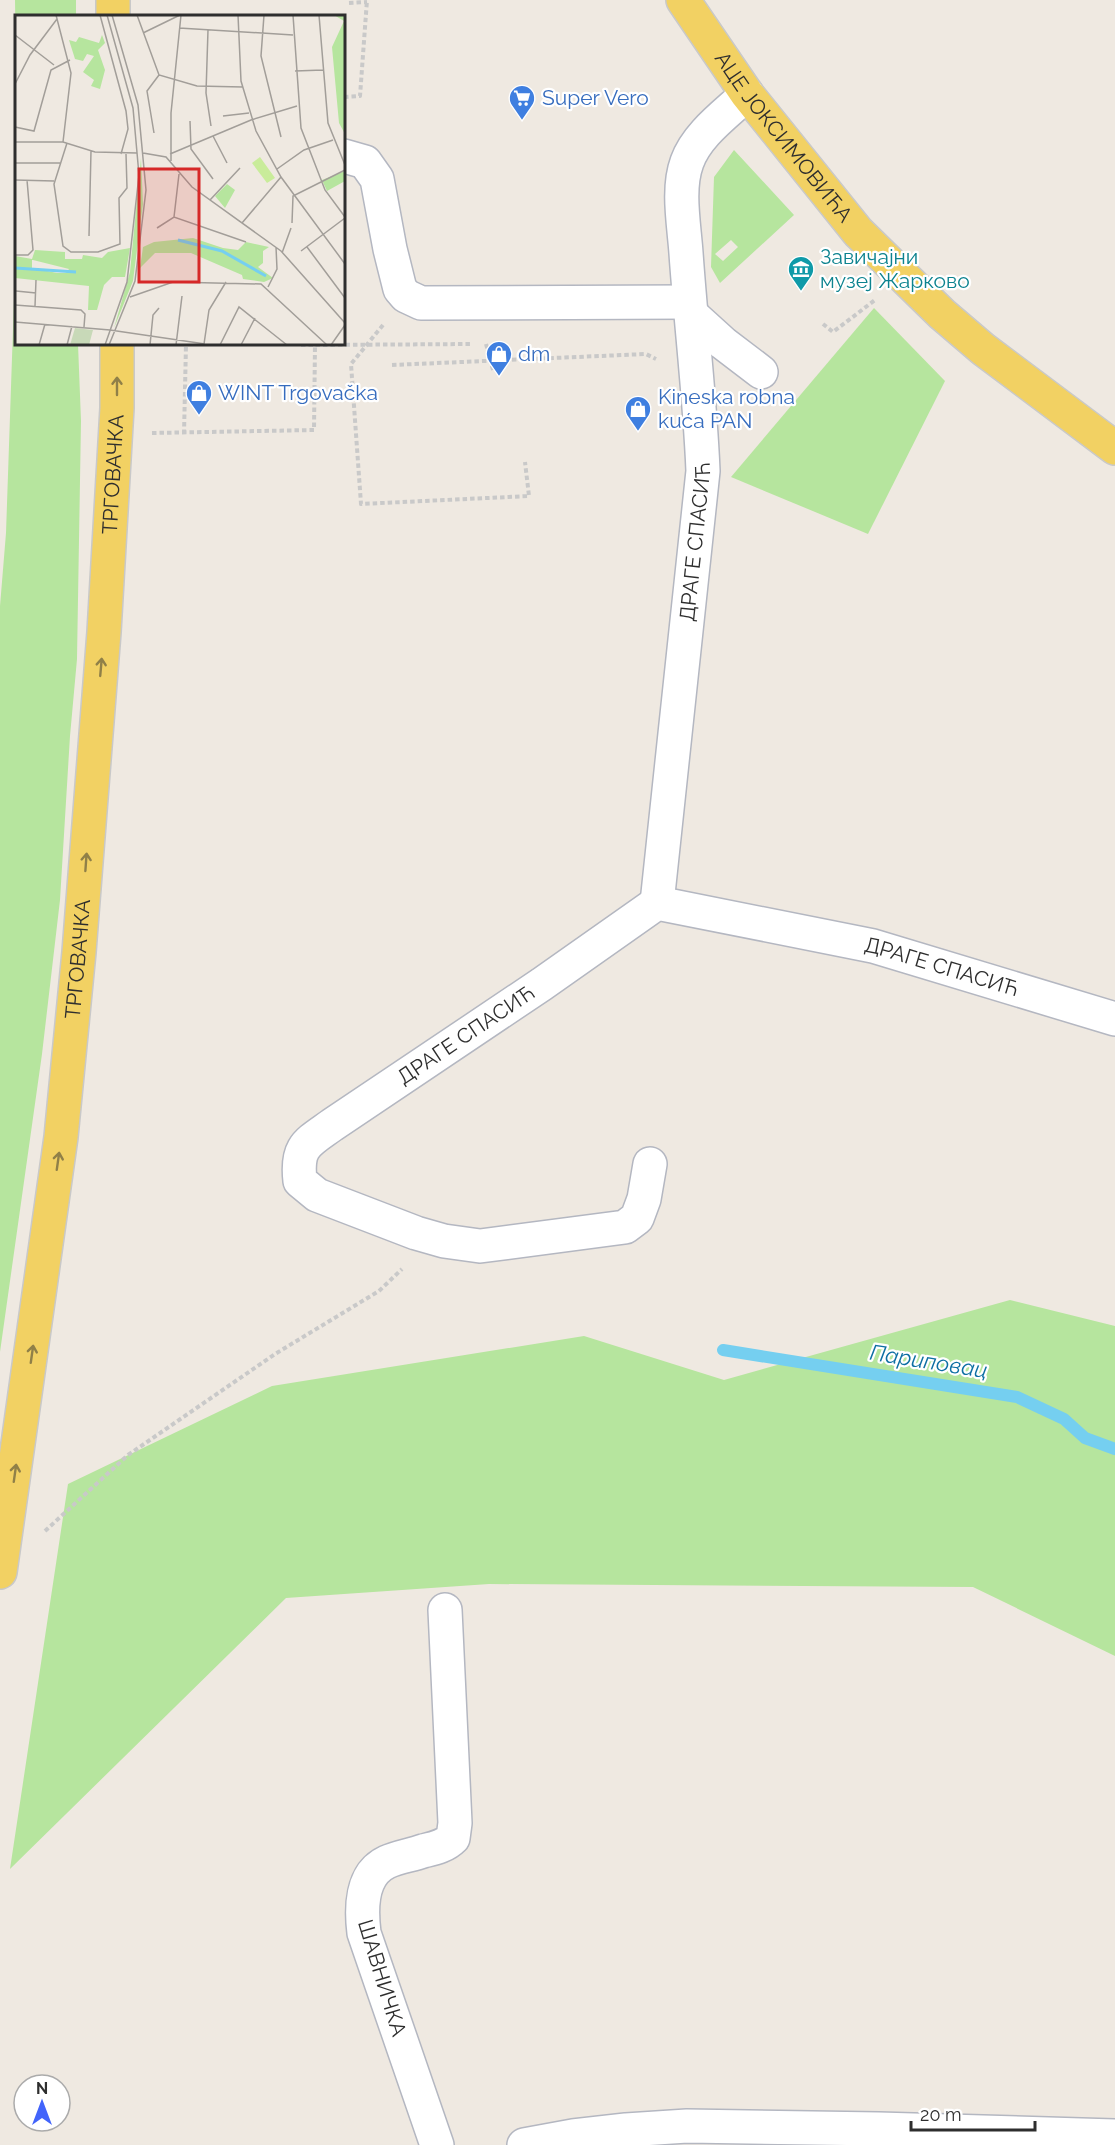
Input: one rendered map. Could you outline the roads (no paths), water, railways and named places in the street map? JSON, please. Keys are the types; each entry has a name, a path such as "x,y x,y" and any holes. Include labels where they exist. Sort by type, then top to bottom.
{"main road":[{"name":"АЦЕ ЈОКСИМОВИЋА","path":"683,0 747,94 858,232 915,289 983,349 1115,448"},
{"name":"ТРГОВАЧКА","path":"0,1572 61,1137 79,952 104,632 117,408 117,345"}],"street":[{"name":"ДРАГЕ СПАСИЋ","path":"657,903 703,471 683,190 687,161 699,141 747,94"},
{"path":"345,156 365,162 377,179 393,262 400,289 406,296 421,303 690,308 723,343 761,372"},
{"name":"ДРАГЕ СПАСИЋ","path":"650,1164 644,1199 637,1218 625,1227 480,1246 444,1241 416,1233 317,1195 300,1181 298,1164 304,1146 332,1125 542,984 657,903 873,946 1115,1019"},
{"name":"ШАВНИЧКА","path":"437,2145 364,1933 362,1911 365,1890 372,1874 386,1862 440,1847 453,1838 455,1822 445,1610"},
{"path":"524,2145 573,2136 687,2126 877,2137 1115,2136"}],"waterway":[{"name":"Париповац","path":"723,1350 1017,1397 1064,1419 1085,1438 1115,1449"}],"place":[{"name":"Super Vero","path":"522,121"},
{"name":"Завичајни музеј Жарково","path":"801,292"},
{"name":"dm","path":"499,377"},
{"name":"WINT Trgovačka","path":"199,416"},
{"name":"Kineska robna kuća PAN","path":"638,432"}]}
